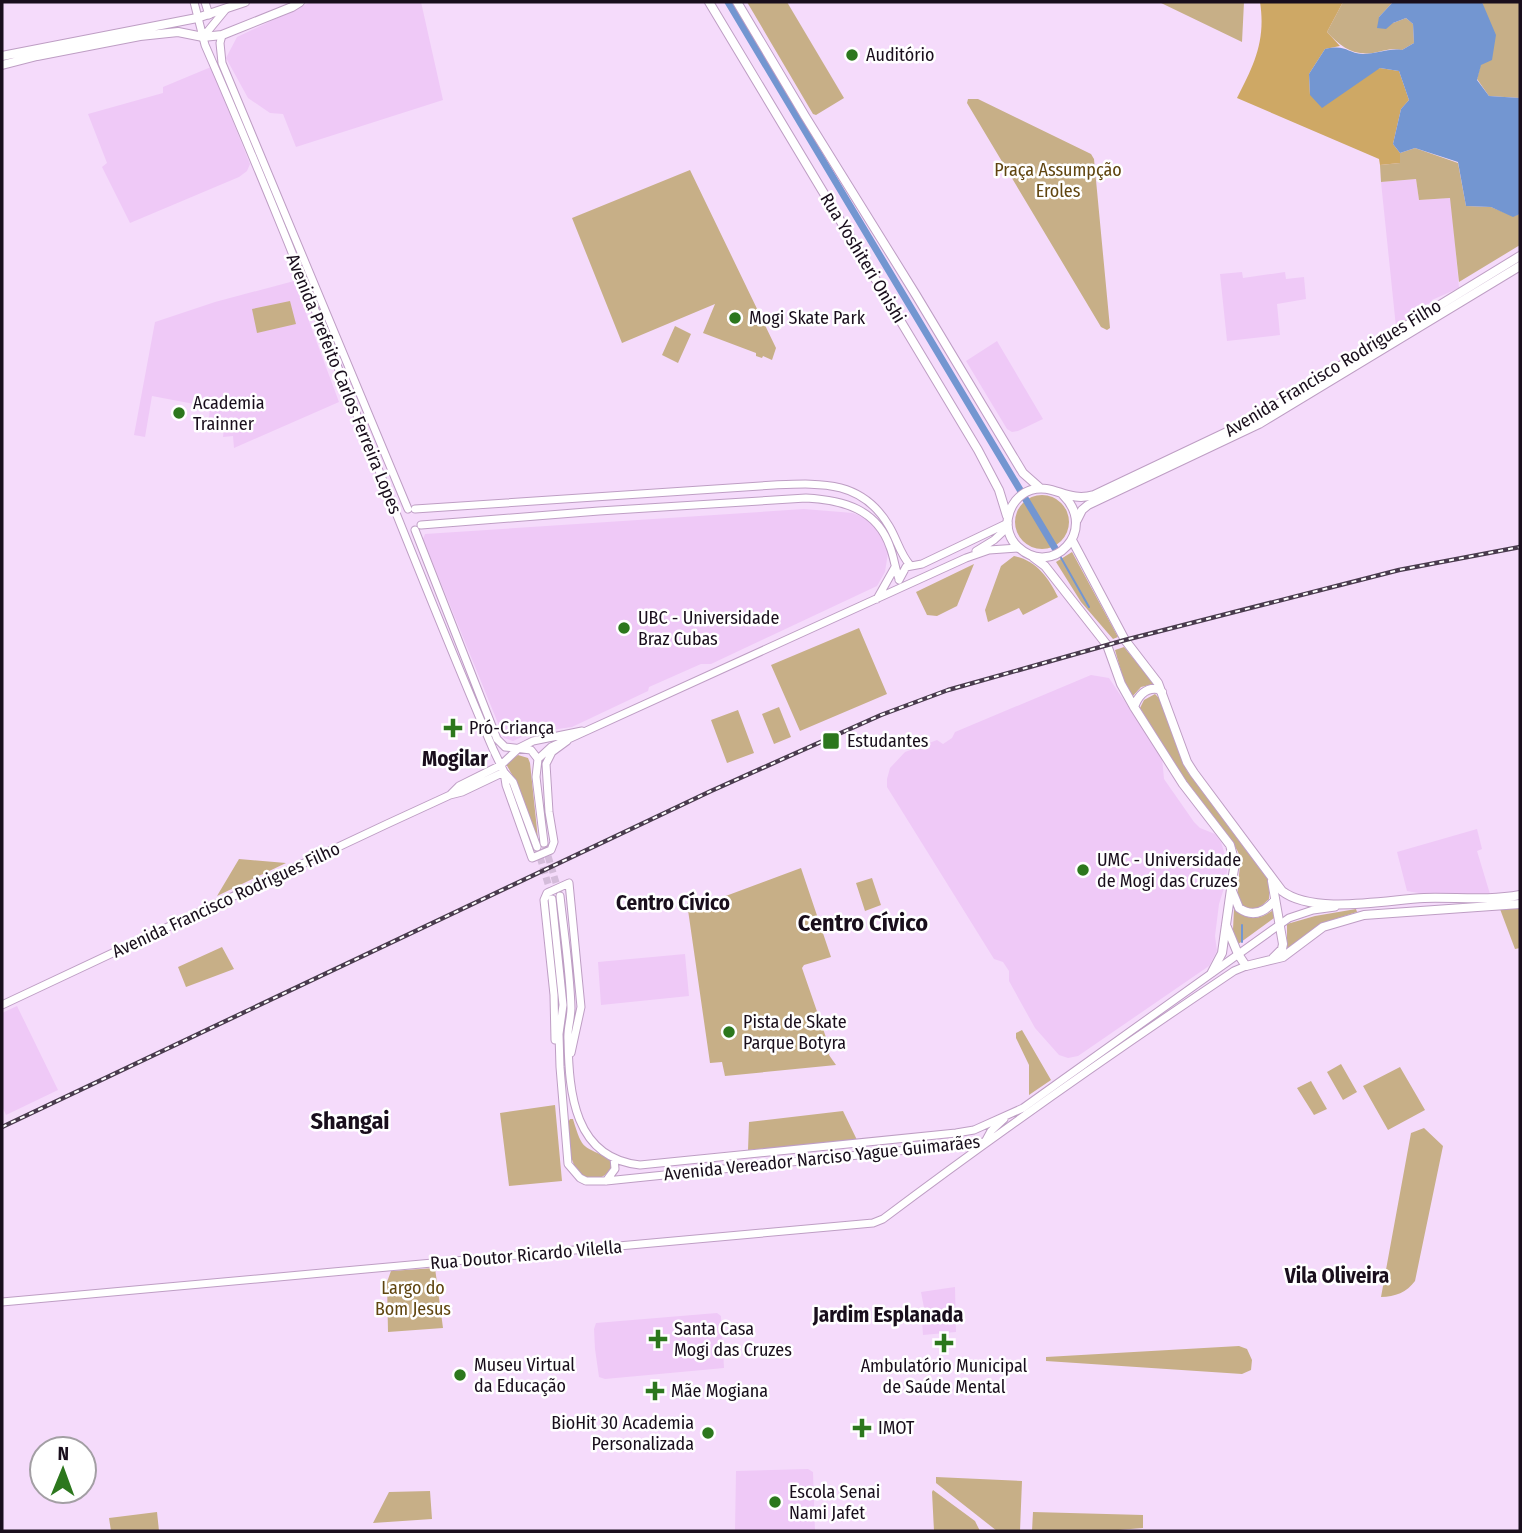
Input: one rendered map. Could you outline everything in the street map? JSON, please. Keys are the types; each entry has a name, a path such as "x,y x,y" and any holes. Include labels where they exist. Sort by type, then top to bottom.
{"main road":[{"name":"Avenida Prefeito Carlos Ferreira Lopes","path":"194,2 195,18 441,627 502,768"},
{"path":"205,2 209,15"},
{"path":"2,56 209,15 245,2"},
{"path":"269,16 283,2"},
{"path":"2,65 140,36 178,32 203,37 222,35 300,2"},
{"name":"Rua Yoshiteri Onishi","path":"709,2 978,450 999,490 1008,523"},
{"name":"Rua Yoshiteri Onishi","path":"737,2 1023,473 1040,488"},
{"path":"203,37 226,9"},
{"name":"Avenida Prefeito Carlos Ferreira Lopes","path":"222,35 219,43 222,63 411,509"},
{"name":"Avenida Francisco Rodrigues Filho","path":"966,558 994,540 1008,523 1015,502 1023,494 1040,488 1075,498 1094,495 1252,420 1520,256"},
{"name":"Avenida Francisco Rodrigues Filho","path":"1077,520 1088,505 1259,424 1520,266"},
{"path":"902,588 888,541 871,516 853,506 808,498 599,511 408,530 401,523 401,517 411,509 808,484 845,489 872,504 891,529 910,565"},
{"path":"808,484 808,498"},
{"path":"1063,495 1070,502 1077,520 1072,540 1125,640 1152,673 1162,692 1187,762 1194,773 1282,891 1299,900 1359,904"},
{"path":"599,511 598,501 601,496"},
{"path":"587,497 589,512"},
{"path":"411,509 422,516 418,527"},
{"path":"899,579 903,569 910,565 922,564 1008,523 1010,536 1022,550 1045,566 1107,645 1121,684 1134,707 1183,784 1230,845 1235,863 1221,956 1212,972"},
{"name":"Avenida Prefeito Carlos Ferreira Lopes","path":"418,527 497,739 505,747 531,750 538,759"},
{"name":"Avenida Francisco Rodrigues Filho","path":"538,759 551,747 966,558 989,550 1022,550 1032,556 1044,557 1065,549 1072,540"},
{"path":"877,599 895,566"},
{"path":"1134,707 1136,700 1148,690 1162,692"},
{"name":"Avenida Francisco Rodrigues Filho","path":"2,1004 450,795 462,792 502,768 519,748 546,737 593,728"},
{"path":"502,768 532,858 551,850 554,842 546,764 552,752 567,741"},
{"path":"502,768 517,790 540,845 536,777 538,759"},
{"path":"1271,877 1282,949 1271,960"},
{"path":"560,1067 555,1044 554,995 544,902 547,893 569,883 581,1007 570,1057"},
{"path":"1231,888 1238,908 1251,914 1264,911 1275,900"},
{"name":"Avenida Vereador Narciso Yague Guimarães","path":"614,1158 630,1164 658,1164 974,1130 1023,1108 1289,918 1313,910 1359,904 1424,898 1497,898 1520,895"},
{"path":"560,1067 559,1034 563,1005 556,897 570,1005 568,1038 578,1119 591,1141 614,1158 615,1169 606,1181"},
{"name":"Avenida Vereador Narciso Yague Guimarães","path":"560,1067 568,1164 586,1181 981,1143 1223,978 1246,965 1293,952 1323,927 1350,917 1520,904"},
{"path":"1225,922 1238,954 1246,965"},
{"path":"981,1143 1008,1116"},
{"path":"974,1130 980,1135 981,1143"},
{"name":"Rua Doutor Ricardo Vilella","path":"2,1302 863,1225 883,1219 981,1143"}],"shaded area":[{"path":"311,2 421,2 443,100 296,147 283,114 270,113 248,98 226,58 237,37"},
{"path":"1260,2 1343,2 1327,32 1340,46 1325,49 1309,74 1310,95 1380,68 1399,71 1409,100 1401,109 1393,144 1400,153 1400,163 1380,165 1379,159 1237,98 1249,75 1260,41"},
{"path":"211,67 250,164 247,171 239,177 130,223 102,167 107,163 88,114 163,93 163,87"},
{"path":"1416,179 1419,200 1451,198 1459,288 1432,300 1421,312 1396,327 1381,182"},
{"path":"1242,272 1243,278 1285,272 1286,279 1304,277 1306,299 1277,304 1280,335 1227,341 1220,274"},
{"path":"294,281 339,402 234,448 233,436 223,437 224,427 218,426 219,420 209,418 210,407 152,396 145,437 134,435 155,322 215,302"},
{"path":"997,341 1043,419 1018,431 1007,429 966,361"},
{"name":"UBC - Universidade Braz Cubas","path":"804,509 853,513 867,519 882,535 888,553 885,572 877,586 711,664 701,664 649,687 648,691 572,727 530,733 513,741 504,738 423,539 425,534"},
{"name":"UMC - Universidade de Mogi das Cruzes","path":"1091,675 1109,678 1162,757 1164,779 1194,822 1200,828 1215,834 1221,842 1228,864 1219,904 1215,936 1217,951 1209,966 1078,1056 1068,1058 1059,1055 1035,1028 1009,981 1009,971 1003,962 994,959 887,787 887,779 890,768 905,752 937,740 943,744 952,738 955,732"},
{"path":"1477,829 1482,849 1477,851 1490,894 1430,895 1407,891 1397,852"},
{"path":"685,954 689,996 601,1005 598,962"},
{"path":"17,1006 58,1090 6,1115 2,1106 2,1013"},
{"path":"955,1287 956,1332 923,1335 922,1321 926,1318 921,1292"},
{"name":"Santa Casa Mogi das Cruzes","path":"717,1313 721,1316 724,1368 605,1379 599,1377 595,1349 596,1323"},
{"name":"Escola Senai Nami Jafet","path":"808,1469 813,1472 815,1531 735,1531 736,1471"}],"green space":[{"path":"747,2 787,2 844,98 816,115 813,114"},
{"path":"1159,2 1244,2 1242,42"},
{"path":"1343,2 1393,2 1379,17 1393,23 1406,18 1413,24 1414,43 1402,50 1366,54 1347,49 1327,32"},
{"path":"1482,2 1520,2 1520,98 1489,96 1477,79 1485,30"},
{"name":"Praça Assumpção Eroles","path":"968,99 978,99 1091,154 1094,159 1110,328 1107,330 1101,327 967,103"},
{"path":"1415,148 1458,163 1466,206 1491,207 1513,216 1520,214 1520,245 1459,282 1450,198 1419,200 1416,179 1381,182 1380,165 1400,163 1400,153"},
{"path":"690,170 776,348 772,360 756,356 756,353 703,333 715,304 622,343 572,218"},
{"path":"290,301 296,324 257,333 252,309"},
{"path":"675,326 691,334 678,363 662,355"},
{"path":"1042,495 1061,503 1069,522 1061,541 1042,549 1023,541 1015,522 1023,503"},
{"path":"1072,552 1118,637 1113,639 1081,602 1056,562"},
{"path":"1014,556 1029,561 1041,571 1058,597 1023,615 1019,608 988,622 985,610 1001,566"},
{"path":"974,564 957,606 937,616 927,615 916,592"},
{"path":"859,628 887,694 800,731 771,665"},
{"path":"1124,647 1154,684 1141,687 1132,697 1124,682 1115,650"},
{"path":"1155,694 1162,701 1187,771 1269,881 1269,899 1258,909 1247,908 1241,904 1238,897 1240,858 1237,850 1183,776 1140,708 1144,700"},
{"path":"779,707 791,737 774,744 762,714"},
{"path":"738,710 754,753 727,763 711,720"},
{"path":"518,755 528,758 530,763 538,839 506,764"},
{"path":"239,859 286,863 217,896"},
{"path":"801,868 831,957 802,968 830,1049 829,1055 836,1065 725,1076 722,1062 710,1063 687,903 723,897"},
{"path":"872,878 881,905 865,911 856,883"},
{"path":"1520,908 1520,948 1515,949 1500,909"},
{"path":"1234,909 1253,918 1273,910 1274,918 1237,945 1233,930"},
{"path":"1356,909 1357,912 1322,923 1287,949 1287,924"},
{"path":"222,947 234,969 186,987 178,967"},
{"path":"1022,1030 1051,1080 1029,1095 1029,1065 1016,1038 1016,1033"},
{"path":"1341,1064 1357,1092 1343,1100 1327,1072"},
{"path":"1400,1067 1425,1110 1388,1130 1363,1086"},
{"path":"1311,1081 1327,1109 1314,1115 1297,1088"},
{"path":"555,1105 562,1181 509,1186 500,1113"},
{"path":"843,1111 857,1140 748,1150 749,1122"},
{"path":"570,1119 573,1119 579,1138 585,1146 611,1160 611,1169 603,1176 587,1179 578,1172 568,1145 567,1130"},
{"path":"1424,1128 1443,1146 1415,1281 1400,1293 1381,1297 1411,1133"},
{"name":"Largo do Bom Jesus","path":"435,1268 443,1328 388,1332 387,1282 391,1271"},
{"path":"1239,1346 1247,1349 1252,1360 1251,1370 1242,1374 1046,1361 1046,1357"},
{"path":"936,1477 1022,1481 1020,1531 997,1531 936,1483"},
{"path":"933,1490 975,1521 980,1531 934,1531"},
{"path":"430,1491 432,1519 373,1523 389,1492"},
{"path":"157,1512 159,1531 111,1531 109,1518"},
{"path":"1033,1512 1143,1515 1143,1528 1032,1531"}],"water":[{"path":"1393,2 1482,2 1496,35 1492,60 1481,65 1477,80 1489,96 1520,98 1520,214 1513,217 1491,207 1466,206 1458,162 1415,148 1400,153 1393,144 1401,109 1409,100 1399,71 1380,68 1322,108 1310,95 1309,74 1325,49 1342,48 1368,54 1402,50 1414,43 1413,24 1406,18 1386,29 1377,28 1379,17"}],"waterway":[{"path":"728,2 1056,550"},
{"path":"1060,556 1089,607"},
{"path":"1242,925 1242,942"}],"tunnel":[{"path":"545,846 560,896"},
{"path":"537,847 552,897"}],"railway":[{"path":"2,1127 711,791 881,715 948,690 1125,640 1399,570 1520,547"}],"place":[{"name":"Auditório","path":"852,55"},
{"name":"Mogi Skate Park","path":"735,318"},
{"name":"Academia Trainner","path":"179,413"},
{"name":"UBC - Universidade Braz Cubas","path":"624,628"},
{"name":"Pró-Criança","path":"453,728"},
{"name":"Estudantes","path":"831,741"},
{"name":"UMC - Universidade de Mogi das Cruzes","path":"1083,870"},
{"name":"Pista de Skate Parque Botyra","path":"729,1032"},
{"name":"Santa Casa Mogi das Cruzes","path":"658,1339"},
{"name":"Ambulatório Municipal de Saúde Mental","path":"944,1343"},
{"name":"Museu Virtual da Educação","path":"460,1375"},
{"name":"Mãe Mogiana","path":"655,1391"},
{"name":"IMOT","path":"862,1428"},
{"name":"BioHit 30 Academia Personalizada","path":"708,1433"},
{"name":"Escola Senai Nami Jafet","path":"775,1502"}],"district":[{"name":"Mogilar","path":"455,759"},
{"name":"Centro Cívico","path":"673,903"},
{"name":"Centro Cívico","path":"863,923"},
{"name":"Shangai","path":"350,1121"},
{"name":"Vila Oliveira","path":"1337,1276"},
{"name":"Jardim Esplanada","path":"888,1315"}]}
